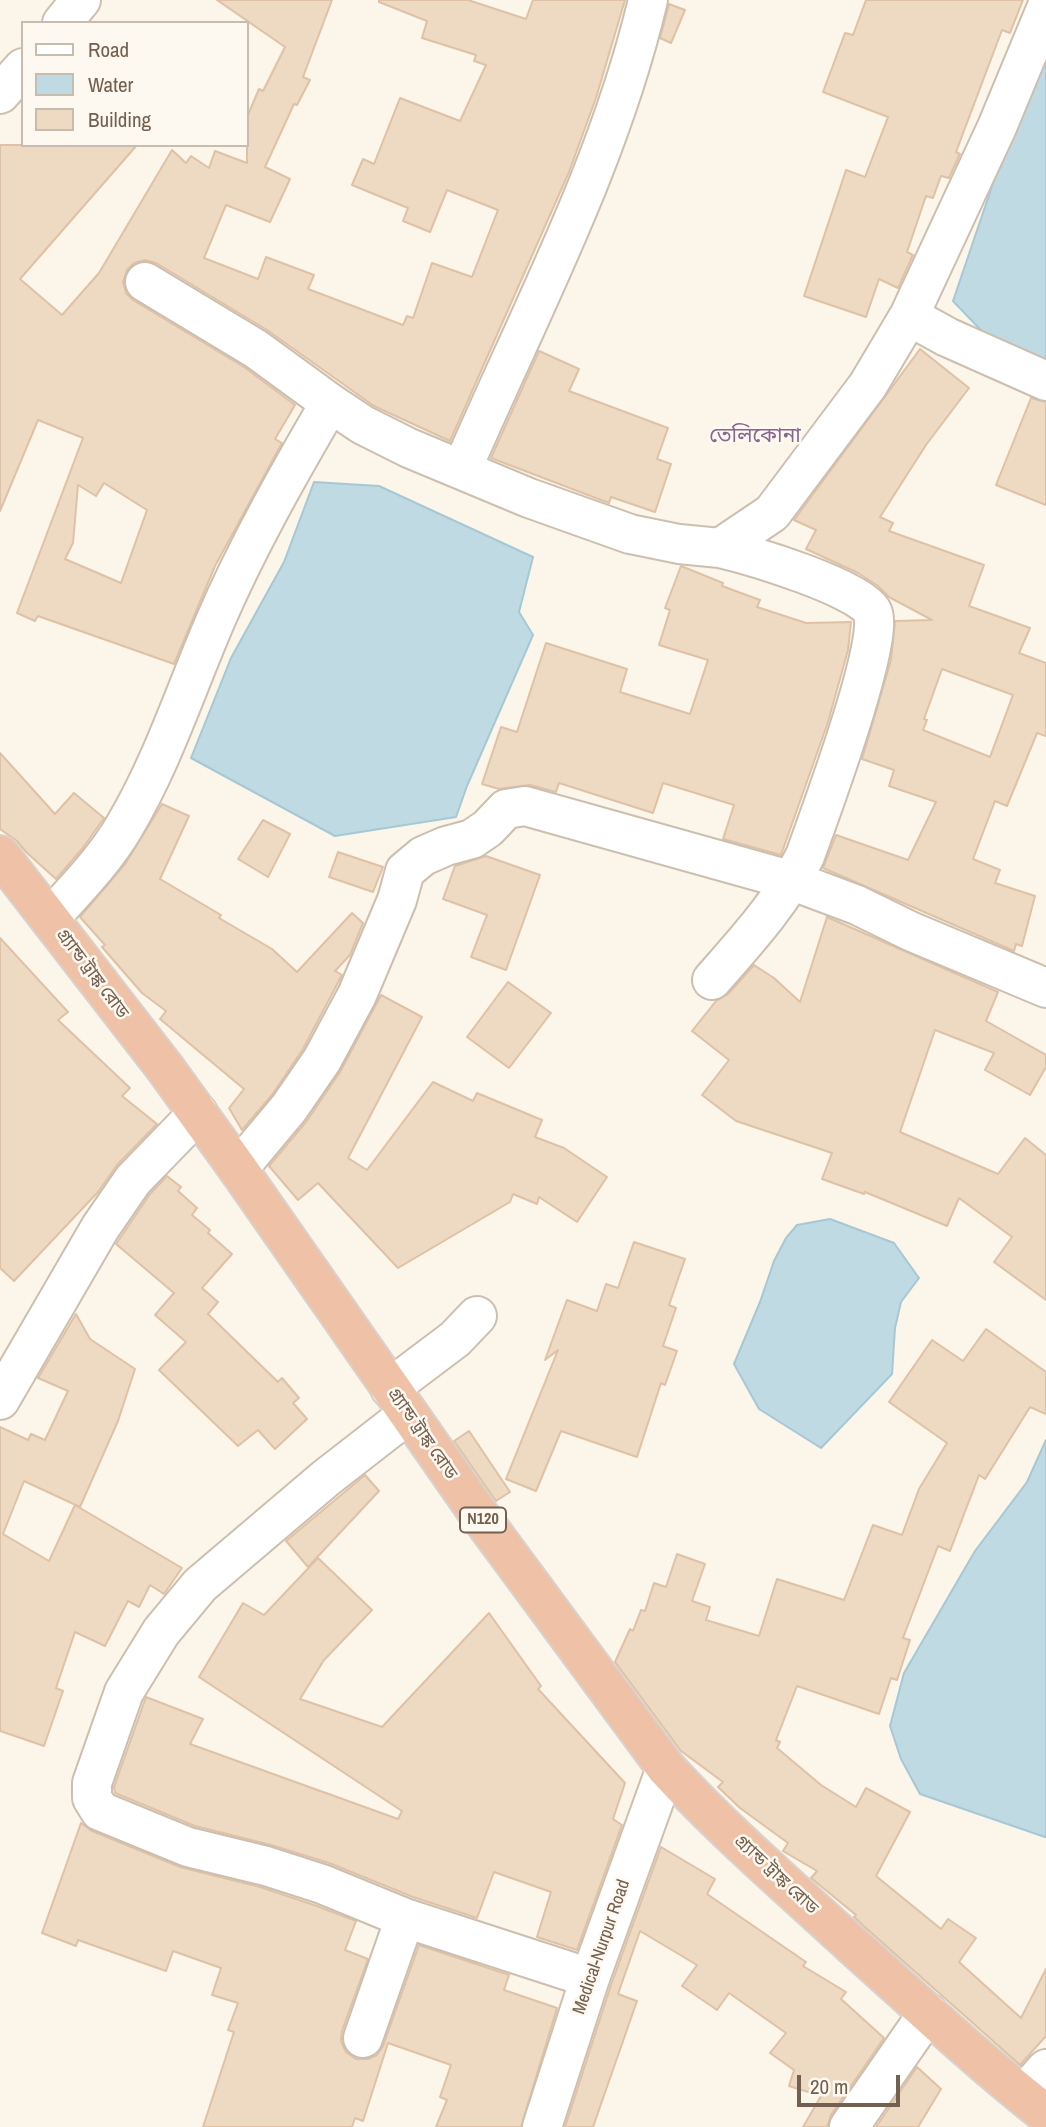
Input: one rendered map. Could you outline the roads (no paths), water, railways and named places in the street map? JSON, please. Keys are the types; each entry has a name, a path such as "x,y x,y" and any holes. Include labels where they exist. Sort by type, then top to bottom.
{"highway":[{"name":"গ্র্যান্ড ট্রাঙ্ক রোড","path":"0,855 198,1113 399,1402 666,1768 701,1805 928,2014 1038,2093"}],"street":[{"path":"64,21 81,0"},
{"path":"462,469 585,194 622,94 648,0"},
{"path":"720,548 772,513 868,385 909,316 998,127 1046,9"},
{"path":"0,94 21,70"},
{"path":"145,282 256,349 363,425 409,447 529,498 630,534 679,544 720,548 756,557 861,599 873,611 876,629 868,670 806,856 793,881 712,980"},
{"path":"909,316 947,337 1046,381"},
{"path":"50,918 124,828 167,740 242,563 330,403"},
{"path":"238,1169 289,1108 322,1059 357,995 397,901 405,871 423,856 472,839 506,810 525,806 793,881 856,905 910,931 1046,988"},
{"path":"0,1400 100,1228 133,1180 198,1113"},
{"path":"477,1316 326,1478 200,1585 161,1632 124,1692 92,1783 92,1798 100,1811 188,1847 310,1880 405,1918 590,1979"},
{"name":"Medical-Nurpur Road","path":"542,2127 590,1979 666,1768"},
{"path":"363,2038 405,1918"},
{"path":"849,2127 928,2014"}],"water":[{"path":"1046,41 1046,381 1019,370 953,301 1020,104"},
{"path":"314,482 379,486 533,557 519,612 533,635 456,817 335,836 191,758 231,658 284,562"},
{"path":"830,1219 894,1243 919,1278 901,1302 895,1328 892,1374 821,1448 759,1409 734,1364 774,1261 786,1238 797,1225"},
{"path":"1046,1440 1045,1837 920,1794 901,1759 890,1726 904,1673 975,1551 1027,1482"}],"district":[{"name":"তেলিকোনা","path":"755,436"}]}
